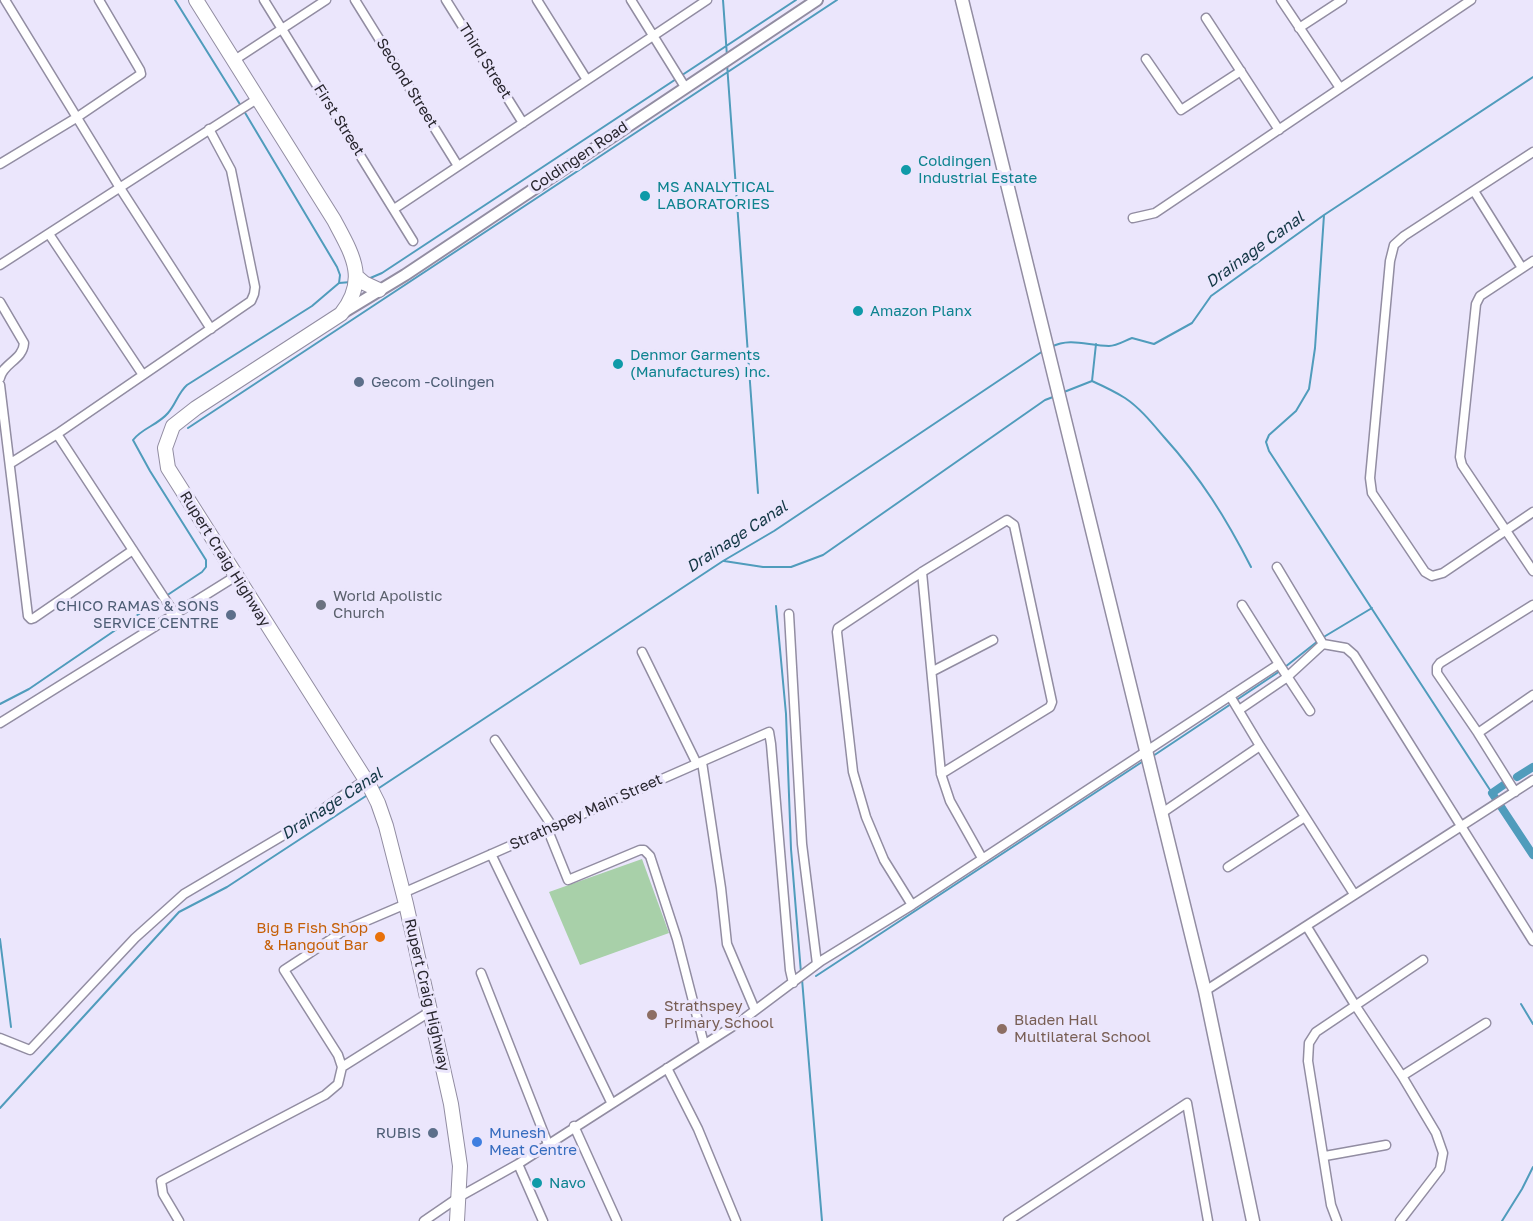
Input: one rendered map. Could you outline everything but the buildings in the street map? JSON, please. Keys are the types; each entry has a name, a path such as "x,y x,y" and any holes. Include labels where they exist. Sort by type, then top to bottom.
{"main road":[{"path":"196,0 334,220 352,255 357,276 352,295 341,314"},
{"path":"962,0 1205,990 1253,1221"},
{"path":"357,276 364,283 379,290"},
{"name":"Rupert Craig Highway","path":"341,314 196,408 173,426 165,448 168,468 378,802 405,898 456,1128 460,1166 458,1221"}],"street":[{"path":"5,0 76,118 211,329"},
{"path":"0,164 76,118 141,74 99,0"},
{"name":"First Street","path":"264,0 413,241"},
{"path":"233,61 326,0"},
{"name":"Second Street","path":"355,0 458,166"},
{"name":"Third Street","path":"446,0 523,123"},
{"path":"537,0 587,80"},
{"path":"631,0 682,81"},
{"path":"394,209 708,0"},
{"name":"Coldingen Road","path":"341,314 682,81 817,0"},
{"path":"1281,0 1340,88"},
{"path":"1299,28 1342,0"},
{"path":"1133,218 1155,213 1471,0"},
{"path":"1206,18 1279,130"},
{"path":"1146,59 1181,110 1241,71"},
{"path":"0,266 257,99"},
{"path":"11,463 251,301 255,294 255,287 231,170 209,129"},
{"path":"1533,152 1404,236 1394,245 1389,273 1370,478 1372,493 1425,572 1432,576 1443,573 1533,512"},
{"path":"1473,191 1522,268"},
{"path":"49,234 143,375"},
{"path":"1533,261 1480,296 1476,304 1460,446 1462,465 1533,571"},
{"path":"0,303 24,343 21,353 4,368 0,378"},
{"path":"0,385 28,616 31,619 133,550"},
{"path":"57,434 174,614"},
{"path":"912,905 884,860 866,817 853,772 838,628 922,572 1007,520 1011,521 1014,525 1052,702 1050,707 941,774"},
{"path":"1277,567 1323,644 1346,648 1354,655 1533,941"},
{"path":"922,572 941,774 950,801 982,858"},
{"path":"0,723 236,576"},
{"path":"1242,605 1310,711"},
{"path":"1515,792 1437,673 1437,667 1533,605"},
{"path":"789,614 802,844 817,964"},
{"path":"933,671 993,640"},
{"path":"1239,710 1287,677 1323,644"},
{"path":"642,652 699,763 721,888 727,944 755,1010"},
{"path":"424,1221 459,1197 518,1164 704,1044 794,983 817,964 912,905 1279,664"},
{"path":"1478,733 1533,694"},
{"path":"1230,696 1354,894"},
{"name":"Strathspey Main Street","path":"342,1067 338,1055 284,970 345,930 491,854 769,732 790,970 794,983"},
{"path":"495,740 550,827 568,880 640,850 644,850 650,856 677,939 704,1044"},
{"path":"1162,813 1260,746"},
{"path":"1205,990 1307,927 1354,894 1533,780"},
{"path":"0,1032 0,1038 30,1050 135,938 184,894 367,783"},
{"path":"1228,867 1305,817"},
{"path":"491,854 611,1102"},
{"path":"1307,927 1402,1076 1436,1133 1443,1153 1440,1169 1400,1221"},
{"path":"1337,1221 1331,1205 1325,1156 1308,1061 1309,1043 1316,1032 1423,960"},
{"path":"481,973 548,1144"},
{"path":"179,1221 164,1194 161,1181 326,1095 338,1084 342,1067 431,1011"},
{"path":"1402,1076 1485,1023"},
{"path":"667,1068 698,1129 736,1221"},
{"path":"1008,1221 1187,1103 1208,1221"},
{"path":"574,1126 617,1221"},
{"path":"1325,1156 1386,1145"},
{"path":"518,1164 543,1221"}],"green space":[{"path":"642,859 669,933 580,965 549,892"}],"waterway":[{"path":"175,0 241,106"},
{"path":"723,0 727,56"},
{"path":"368,279 382,273 796,0"},
{"path":"188,428 837,0"},
{"path":"727,64 758,493"},
{"name":"Drainage Canal","path":"1051,347 1073,342 1112,346 1132,338 1154,344 1192,323 1211,296 1324,215 1533,77"},
{"path":"166,596 202,572 206,567 206,560 133,440 141,432 160,421 171,410 181,391 187,385 312,306 339,283 340,275 337,267 244,111"},
{"path":"1324,215 1315,348 1309,389 1296,411 1269,435 1266,442 1269,451 1492,793"},
{"path":"339,283 351,282"},
{"path":"1096,344 1092,381 1121,395 1136,406 1177,452 1212,499 1251,567"},
{"name":"Drainage Canal","path":"376,790 723,561 774,531 1043,351"},
{"path":"1064,392 1092,381"},
{"path":"724,561 763,567 791,567 823,555 1045,400 1053,397"},
{"path":"0,704 29,689 161,599"},
{"path":"776,606 786,714 791,849 801,973"},
{"path":"1322,638 1372,608"},
{"path":"1285,667 1318,641"},
{"path":"1235,701 1280,671"},
{"path":"1153,756 1231,704"},
{"path":"816,976 1145,760"},
{"path":"1517,777 1533,767"},
{"path":"1505,784 1492,793 1533,855"},
{"name":"Drainage Canal","path":"0,1108 179,912 227,887 369,794"},
{"path":"0,939 11,1027"},
{"path":"802,979 822,1221"},
{"path":"1521,1004 1533,1024"},
{"path":"1502,1221 1533,1167"}],"place":[{"name":"Coldingen Industrial Estate","path":"906,170"},
{"name":"MS ANALYTICAL LABORATORIES","path":"645,196"},
{"name":"Amazon Planx","path":"858,311"},
{"name":"Denmor Garments (Manufactures) Inc.","path":"618,364"},
{"name":"Gecom -Colingen","path":"359,382"},
{"name":"World Apolistic Church","path":"321,605"},
{"name":"CHICO RAMAS & SONS SERVICE CENTRE","path":"231,615"},
{"name":"Big B Fish Shop & Hangout Bar","path":"380,937"},
{"name":"Strathspey Primary School","path":"652,1015"},
{"name":"Bladen Hall Multilateral School","path":"1002,1029"},
{"name":"RUBIS","path":"433,1133"},
{"name":"Munesh Meat Centre","path":"477,1142"},
{"name":"Navo","path":"537,1183"}]}
